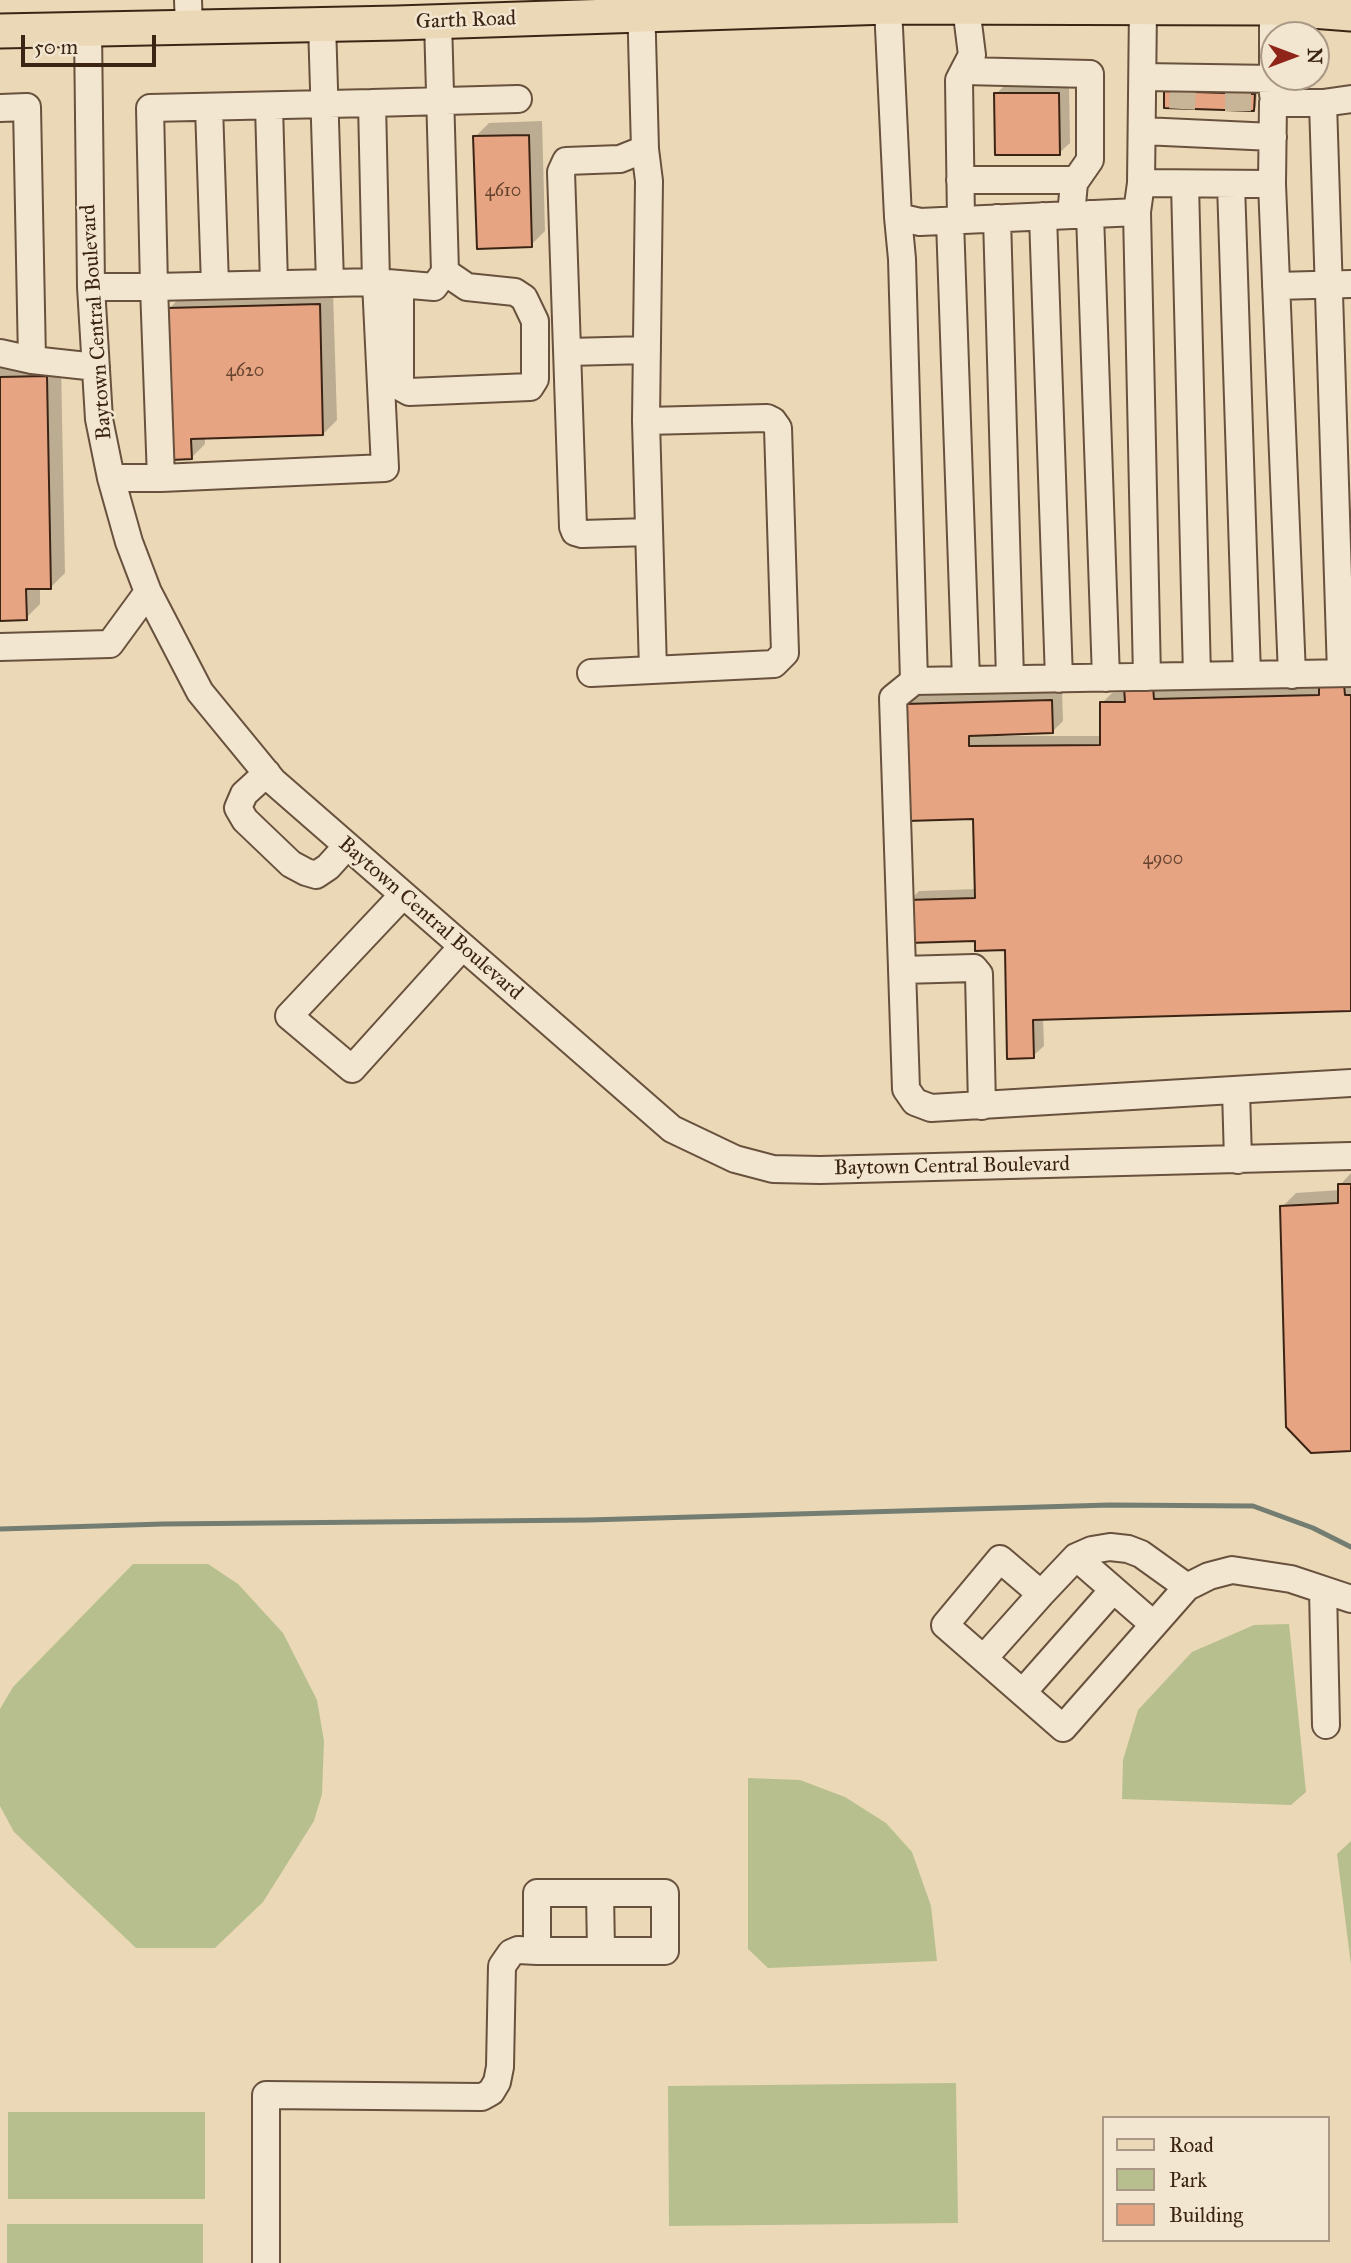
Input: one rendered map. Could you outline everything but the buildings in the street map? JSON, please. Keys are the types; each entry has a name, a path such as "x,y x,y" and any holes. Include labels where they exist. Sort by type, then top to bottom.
{"main road":[{"name":"Garth Road","path":"0,31 88,29 189,13 322,24 396,12 438,21 641,7 1150,5 1273,8 1351,14"}],"street":[{"path":"965,680 956,220 960,180 959,80 972,55 978,5"},
{"path":"1147,677 1137,212 1141,183 1143,77 1150,5"},
{"path":"641,7 645,149 649,181 646,421 653,670"},
{"path":"888,7 901,251 914,681"},
{"path":"1273,8 1273,21"},
{"path":"90,287 388,283 434,287 446,272 438,21"},
{"path":"322,24 330,283"},
{"name":"Baytown Central Boulevard","path":"88,29 90,287 99,419 111,478 129,542 148,592 200,692 267,773 347,846 672,1129 735,1159 773,1169 820,1170 1351,1156"},
{"path":"964,71 1090,75 1090,160 1074,180 1080,215 1106,678"},
{"path":"1143,77 1210,103 1273,137"},
{"path":"1143,131 1210,103 1273,91 1324,103 1351,99"},
{"path":"1273,91 1272,184 1292,674"},
{"path":"161,478 150,108 518,99"},
{"path":"372,103 400,387 409,393 530,387 535,379 535,321 524,298 515,292 467,287 446,272"},
{"path":"1324,103 1340,285 1346,673 914,681 893,698 906,1089 915,1102 932,1108 1351,1083"},
{"path":"269,106 274,284"},
{"path":"0,108 27,107 32,360"},
{"path":"209,107 215,285"},
{"path":"645,149 620,159 566,161 561,172 573,527 582,534 649,532"},
{"path":"960,180 1074,180"},
{"path":"1141,183 1272,184"},
{"path":"1185,184 1197,676"},
{"path":"1231,184 1247,675"},
{"path":"898,217 920,222 1137,212"},
{"path":"1044,216 1059,679"},
{"path":"998,219 1010,680"},
{"path":"111,478 385,468 388,283"},
{"path":"1276,286 1340,285"},
{"path":"568,352 647,350"},
{"path":"0,353 32,360 96,367"},
{"path":"591,673 774,664 785,653 778,428 767,418 646,421"},
{"path":"0,647 110,643 148,592"},
{"path":"267,773 244,794 238,808 245,820 291,864 316,875 328,867 347,846"},
{"path":"403,895 289,1016 352,1069 462,947"},
{"path":"902,970 974,968 979,974 982,1105"},
{"path":"1236,1090 1238,1160"},
{"path":"984,1658 1076,1557 1092,1550 1110,1547 1141,1554 1187,1587"},
{"path":"1076,1557 1153,1624"},
{"path":"1041,1594 1000,1559 945,1625 1063,1728 1187,1587 1209,1576 1232,1570 1291,1579 1351,1599"},
{"path":"1023,1692 1113,1590"},
{"path":"1324,1590 1326,1725"},
{"path":"266,2263 266,2095 458,2097 482,2096 491,2092 497,2082 500,2067 502,1966 510,1953 518,1950 537,1951 665,1951 665,1893 537,1893 537,1951"},
{"path":"600,1893 601,1951"}],"green space":[{"path":"133,1564 208,1564 238,1584 283,1633 317,1700 324,1741 322,1794 314,1821 263,1902 215,1948 136,1948 14,1832 0,1806 0,1709 13,1687"},
{"path":"1289,1624 1306,1792 1291,1805 1122,1799 1123,1760 1138,1710 1192,1652 1254,1625"},
{"path":"748,1778 800,1780 845,1797 886,1823 912,1852 931,1906 937,1961 768,1968 748,1949"},
{"path":"1351,1841 1351,1965 1337,1854"},
{"path":"956,2083 958,2223 669,2226 668,2086"},
{"path":"8,2112 205,2112 205,2199 8,2199"},
{"path":"7,2224 203,2224 203,2263 7,2263"}],"waterway":[{"path":"0,1529 163,1524 588,1520 1110,1505 1253,1506 1313,1528 1351,1547"}],"tunnel":[{"path":"1182,109 1183,91"},
{"path":"1238,93 1238,111"}]}
